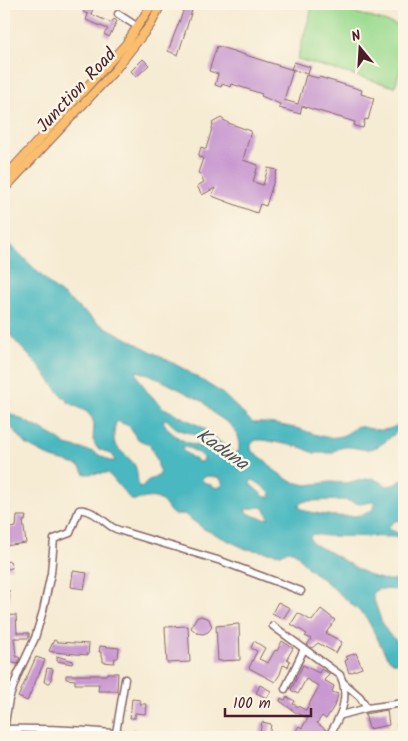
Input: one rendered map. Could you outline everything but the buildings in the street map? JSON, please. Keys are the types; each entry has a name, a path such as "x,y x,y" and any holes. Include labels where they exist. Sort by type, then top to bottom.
{"main road":[{"name":"Junction Road","path":"4,178 108,66 126,44 152,4"},
{"name":"Junction Road","path":"5,188 116,70 151,24 161,4"}],"street":[{"path":"118,14 138,27"},
{"path":"150,737 55,729 4,729 9,699 18,674 35,638 43,611 51,573 54,538 70,533 79,510 90,511 114,528 128,534 221,561 301,591"},
{"path":"273,626 340,675 344,683 360,697 367,708"},
{"path":"284,690 304,648"},
{"path":"116,733 125,679"},
{"path":"328,737 342,715 344,683"},
{"path":"342,715 367,708 404,703"},
{"path":"11,737 53,737 55,729"}],"green space":[{"path":"313,4 325,4 404,27 404,56 395,87 297,59"}],"water":[{"name":"Kaduna","path":"4,238 53,287 98,323 184,369 222,393 253,423 279,425 320,436 337,437 344,435 357,426 386,430 404,422 404,427 374,448 343,447 332,453 314,453 300,447 256,440 251,444 251,450 290,481 306,485 331,482 346,483 372,478 388,486 404,479 404,520 395,521 388,527 400,534 400,537 326,536 313,534 310,537 316,545 368,574 387,580 404,578 404,588 401,590 379,589 373,592 373,597 386,631 404,645 404,664 393,662 387,657 366,617 308,568 295,552 288,550 281,554 246,549 204,529 184,514 174,515 157,498 131,500 108,473 85,474 77,465 52,458 27,445 4,421 4,410 54,436 66,445 94,452 110,461 115,461 113,455 97,448 93,440 94,424 92,418 87,412 68,402 62,396 4,327","holes":["136,371 149,374 204,402 213,413 231,425 239,438 239,450 236,453 232,452 202,427 162,407 146,390","166,419 177,429 204,438 205,445 201,447 184,441 166,427 163,421","117,421 129,426 137,439 149,444 157,460 160,475 147,481 143,487 140,488 134,464 115,444 115,426","182,447 191,449 200,455 204,459 199,462 183,451","208,476 220,478 223,485 217,488 202,481 202,478","251,480 258,483 271,494 270,497 265,497 250,484","344,500 360,504 372,502 374,508 360,515 341,516 306,511 300,508 299,504 305,501","264,508 269,518 260,518 244,510"]}]}
